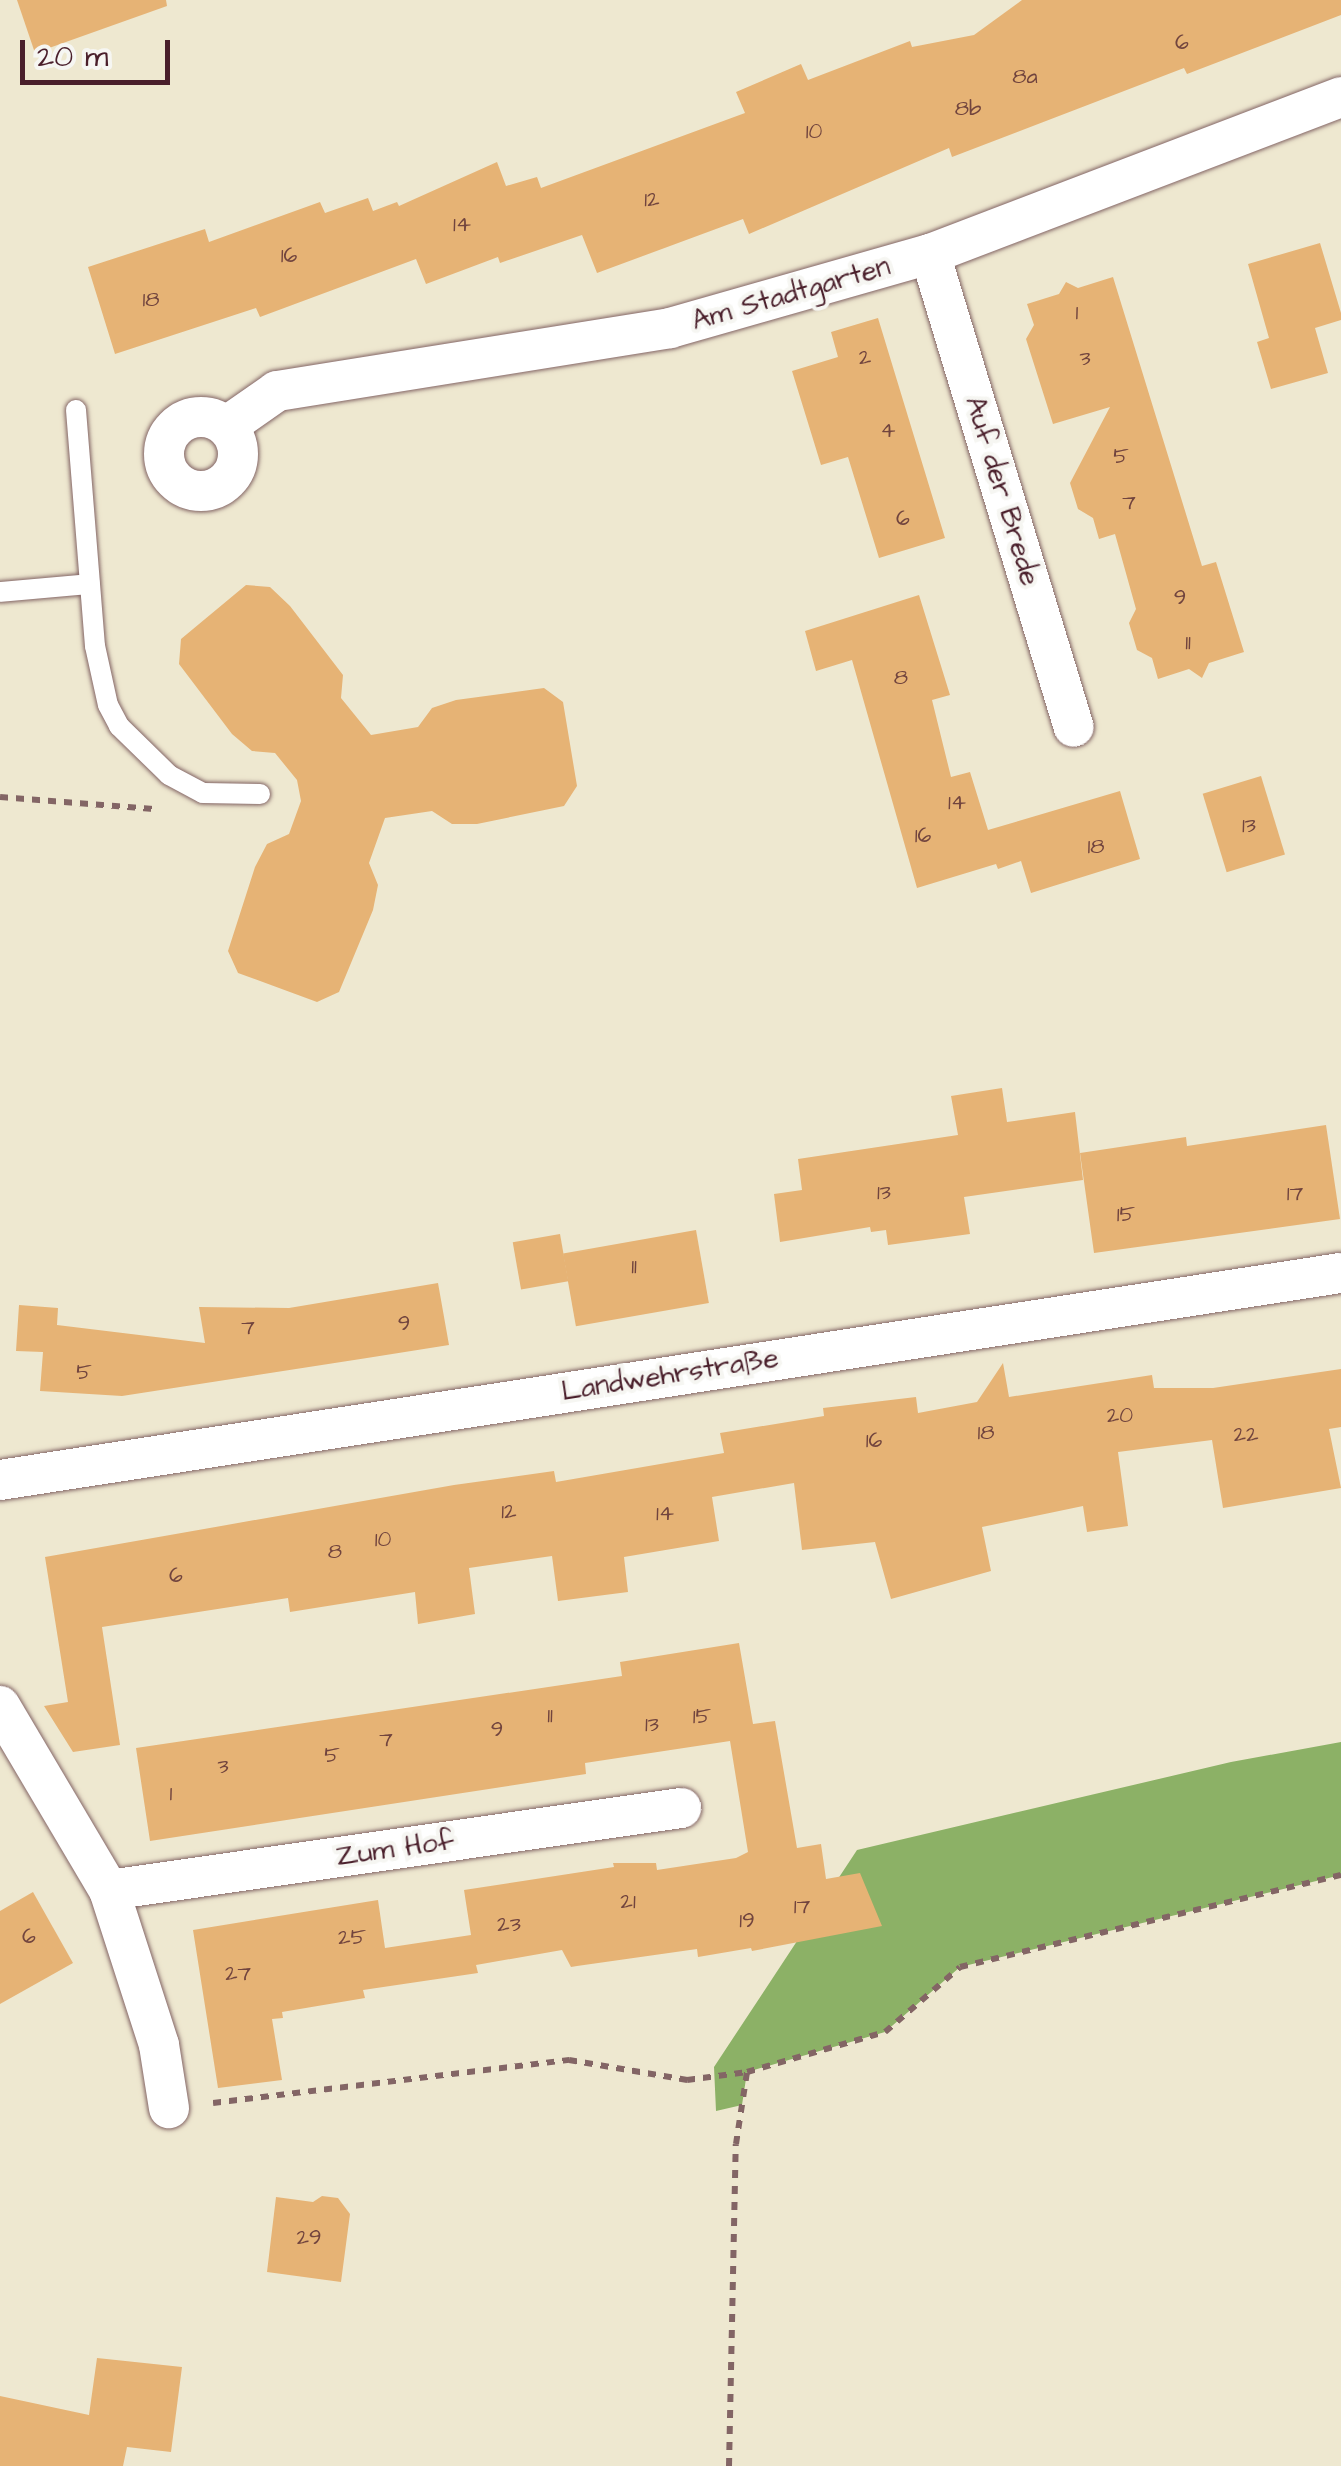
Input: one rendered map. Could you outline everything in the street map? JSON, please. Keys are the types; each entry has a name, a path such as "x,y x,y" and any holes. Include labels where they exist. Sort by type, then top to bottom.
{"street":[{"name":"Am Stadtgarten","path":"226,426 277,391 670,328 930,254 1341,97"},
{"name":"Auf der Brede","path":"930,254 1074,727"},
{"name":"Landwehrstraße","path":"0,1480 1341,1273"},
{"path":"0,1706 109,1890 159,2045 170,2108"},
{"name":"Zum Hof","path":"109,1890 681,1808"}],"lane":[{"path":"76,410 102,685 114,716 138,747 169,775 203,793 260,794"},
{"path":"0,592 90,584"}],"path":[{"path":"0,797 151,810 203,793"},
{"path":"170,2108 569,2060 687,2080 747,2072 886,2032 960,1967 1341,1875"},
{"path":"729,2466 736,2144 747,2072"}],"green space":[{"path":"1341,1742 1341,1875 960,1967 885,2032 747,2072 742,2105 716,2111 714,2067 857,1850 1231,1762"}],"building":[{"path":"17,0 166,0 167,6 35,53"},
{"path":"1022,0 1341,0 1341,15 1187,74 1184,68 952,157 949,148 749,234 743,219 597,273 582,235 500,263 498,257 426,284 416,259 260,317 256,308 115,354 88,267 205,229 209,242 320,202 325,213 368,198 373,211 397,202 399,206 497,162 506,186 537,177 541,188 745,113 736,92 801,64 808,80 910,41 912,47 974,35"},
{"path":"1320,243 1341,313 1341,320 1315,328 1328,373 1271,389 1257,342 1269,338 1248,264"},
{"path":"1113,277 1202,566 1216,562 1244,652 1209,663 1202,678 1189,669 1158,679 1152,658 1137,650 1129,623 1136,609 1115,534 1099,539 1093,518 1078,509 1070,483 1110,407 1053,424 1026,339 1034,325 1027,304 1059,294 1066,282 1078,288"},
{"path":"878,318 945,538 879,558 848,457 821,465 792,371 838,357 831,332"},
{"path":"246,585 270,587 290,606 343,675 341,698 371,735 418,727 432,708 456,700 544,688 563,702 577,786 564,806 477,824 452,824 432,811 385,818 369,863 378,885 373,910 339,992 317,1002 238,973 228,951 255,867 267,844 289,834 301,801 297,780 275,753 252,751 232,734 179,664 181,639"},
{"path":"919,595 950,695 932,700 951,777 970,772 988,830 1120,791 1140,859 1031,893 1021,861 998,869 996,864 917,888 852,660 816,671 805,631"},
{"path":"1261,776 1285,854 1227,872 1203,794"},
{"path":"1002,1088 1007,1122 1075,1112 1083,1180 964,1197 970,1234 888,1245 886,1230 871,1232 870,1227 780,1242 774,1194 802,1190 798,1159 958,1135 951,1096"},
{"path":"1326,1125 1340,1219 1094,1253 1080,1153 1186,1137 1187,1146"},
{"path":"696,1230 709,1303 576,1326 563,1253"},
{"path":"560,1234 568,1281 521,1290 513,1242"},
{"path":"438,1283 449,1345 122,1396 40,1391 43,1352 16,1351 19,1305 58,1308 57,1325 205,1343 199,1307 289,1308"},
{"path":"1003,1363 1009,1397 1152,1375 1154,1388 1213,1388 1341,1369 1341,1427 1329,1429 1341,1488 1223,1508 1212,1440 1118,1452 1128,1526 1087,1532 1083,1506 982,1527 991,1571 891,1599 875,1542 802,1550 794,1483 712,1497 719,1541 624,1557 628,1592 558,1601 552,1556 469,1568 475,1614 418,1624 415,1592 290,1612 288,1598 102,1627 120,1745 73,1752 44,1706 68,1702 45,1557 454,1485 554,1471 556,1482 724,1453 720,1433 824,1416 823,1408 916,1397 918,1413 977,1402"},
{"path":"739,1643 753,1724 775,1721 797,1848 821,1844 826,1879 860,1873 882,1926 752,1951 751,1948 698,1957 697,1949 571,1967 562,1950 476,1965 478,1973 363,1990 365,1998 282,2012 283,2018 272,2019 282,2080 218,2088 193,1930 378,1900 385,1948 471,1935 464,1890 614,1867 613,1863 656,1863 657,1870 736,1858 748,1852 730,1741 585,1763 586,1774 150,1841 136,1748 622,1676 620,1662"},
{"path":"33,1892 73,1963 0,2004 0,1911"},
{"path":"322,2196 338,2198 350,2214 341,2282 267,2272 276,2197 313,2202"},
{"path":"97,2358 182,2367 171,2452 127,2447 123,2466 0,2466 0,2396 89,2415"}]}
